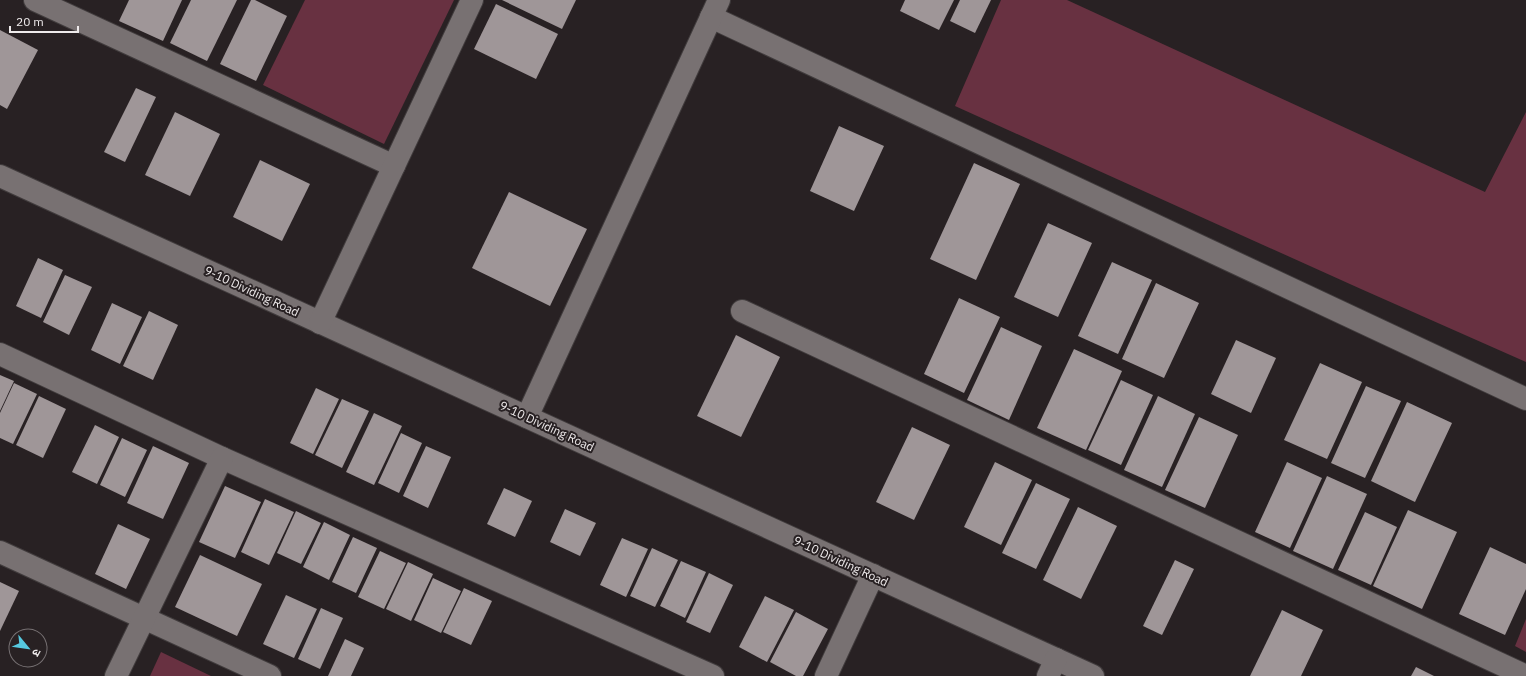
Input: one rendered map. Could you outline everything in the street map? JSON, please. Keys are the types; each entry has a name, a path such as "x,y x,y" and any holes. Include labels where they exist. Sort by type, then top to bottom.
{"street":[{"path":"35,0 394,166"},
{"path":"320,323 472,0"},
{"path":"527,417 715,9 1526,399"},
{"name":"9-10 Dividing Road","path":"0,176 874,575 1052,667 1093,676"},
{"path":"742,311 1526,676"},
{"path":"0,354 222,458 713,676"},
{"path":"116,676 222,458"},
{"path":"0,552 270,676"},
{"path":"826,676 874,575"}],"shaded area":[{"path":"305,0 454,0 384,144 263,85"},
{"path":"1001,0 1067,0 1485,192 1526,112 1526,362 955,106"},
{"path":"1526,619 1526,652 1515,646"},
{"path":"161,652 211,676 150,676"}],"building":[{"path":"129,0 182,0 163,41 119,21"},
{"path":"191,0 237,0 207,61 170,43"},
{"path":"251,0 255,0 287,16 256,81 220,64"},
{"path":"502,0 576,0 562,29"},
{"path":"905,0 954,0 939,30 900,11"},
{"path":"960,0 991,0 975,33 950,21"},
{"path":"496,4 558,34 536,79 474,49"},
{"path":"0,30 38,50 7,109 0,105"},
{"path":"136,88 156,97 125,162 104,152"},
{"path":"175,112 220,134 190,196 145,175"},
{"path":"839,126 884,146 854,211 810,191"},
{"path":"260,160 310,184 282,241 233,217"},
{"path":"974,163 1020,184 976,280 930,259"},
{"path":"509,192 587,229 550,306 472,268"},
{"path":"1048,223 1092,243 1058,317 1014,297"},
{"path":"38,258 63,270 41,318 16,306"},
{"path":"1112,262 1152,280 1118,354 1078,336"},
{"path":"65,275 92,287 69,335 43,322"},
{"path":"1156,283 1199,303 1164,378 1122,359"},
{"path":"959,298 1000,317 964,393 924,374"},
{"path":"112,303 142,317 120,364 91,350"},
{"path":"149,311 178,325 153,380 123,366"},
{"path":"1001,327 1042,346 1009,420 967,400"},
{"path":"736,335 780,357 741,437 697,416"},
{"path":"1236,340 1276,358 1251,413 1211,394"},
{"path":"1074,349 1122,371 1086,450 1037,428"},
{"path":"1320,363 1362,382 1327,459 1284,440"},
{"path":"0,375 14,381 0,411"},
{"path":"1121,380 1153,395 1121,465 1088,450"},
{"path":"14,383 37,394 13,444 0,438 0,413"},
{"path":"1366,386 1401,401 1365,478 1331,463"},
{"path":"316,388 339,399 313,454 290,443"},
{"path":"39,396 66,409 43,458 16,445"},
{"path":"1158,396 1195,414 1162,487 1124,470"},
{"path":"342,399 369,411 342,468 315,455"},
{"path":"1407,402 1452,423 1415,502 1371,481"},
{"path":"374,413 402,426 374,485 346,472"},
{"path":"1199,417 1238,435 1205,508 1165,490"},
{"path":"95,425 119,437 97,484 72,472"},
{"path":"912,427 950,445 914,520 876,502"},
{"path":"401,433 422,443 399,493 378,483"},
{"path":"122,438 147,450 125,497 100,485"},
{"path":"153,446 189,463 163,519 127,503"},
{"path":"426,446 451,457 428,508 403,496"},
{"path":"995,462 1032,480 1001,545 964,527"},
{"path":"1287,462 1322,478 1290,548 1255,532"},
{"path":"1327,476 1367,494 1333,569 1293,551"},
{"path":"1036,483 1070,499 1036,569 1002,553"},
{"path":"225,486 261,502 235,558 199,542"},
{"path":"504,488 532,501 515,537 487,524"},
{"path":"265,499 294,512 269,565 241,552"},
{"path":"1078,507 1117,526 1081,599 1043,580"},
{"path":"565,509 596,523 580,556 550,542"},
{"path":"1408,510 1457,532 1422,609 1373,586"},
{"path":"296,511 321,523 301,564 277,553"},
{"path":"1365,512 1397,527 1371,585 1338,570"},
{"path":"324,522 350,535 329,580 303,567"},
{"path":"118,524 150,539 126,589 95,574"},
{"path":"353,537 377,548 356,593 332,582"},
{"path":"622,538 648,549 626,597 600,585"},
{"path":"1490,547 1526,564 1526,589 1505,635 1459,614"},
{"path":"652,548 678,560 655,607 630,596"},
{"path":"380,551 406,563 384,609 358,597"},
{"path":"200,555 262,584 237,636 175,607"},
{"path":"1175,560 1194,569 1162,635 1143,626"},
{"path":"681,561 706,572 685,618 660,606"},
{"path":"408,562 433,574 411,621 386,609"},
{"path":"709,573 733,585 710,633 686,622"},
{"path":"433,578 461,591 441,633 414,620"},
{"path":"0,582 19,591 0,631"},
{"path":"464,588 492,601 471,645 443,632"},
{"path":"286,595 317,609 294,658 263,644"},
{"path":"765,596 794,610 767,662 739,647"},
{"path":"321,608 343,618 320,669 298,659"},
{"path":"1282,610 1323,630 1301,676 1250,676"},
{"path":"796,612 828,629 803,676 796,676 770,662"},
{"path":"345,639 364,648 351,676 328,676"},
{"path":"1416,667 1434,676 1411,676"}]}
